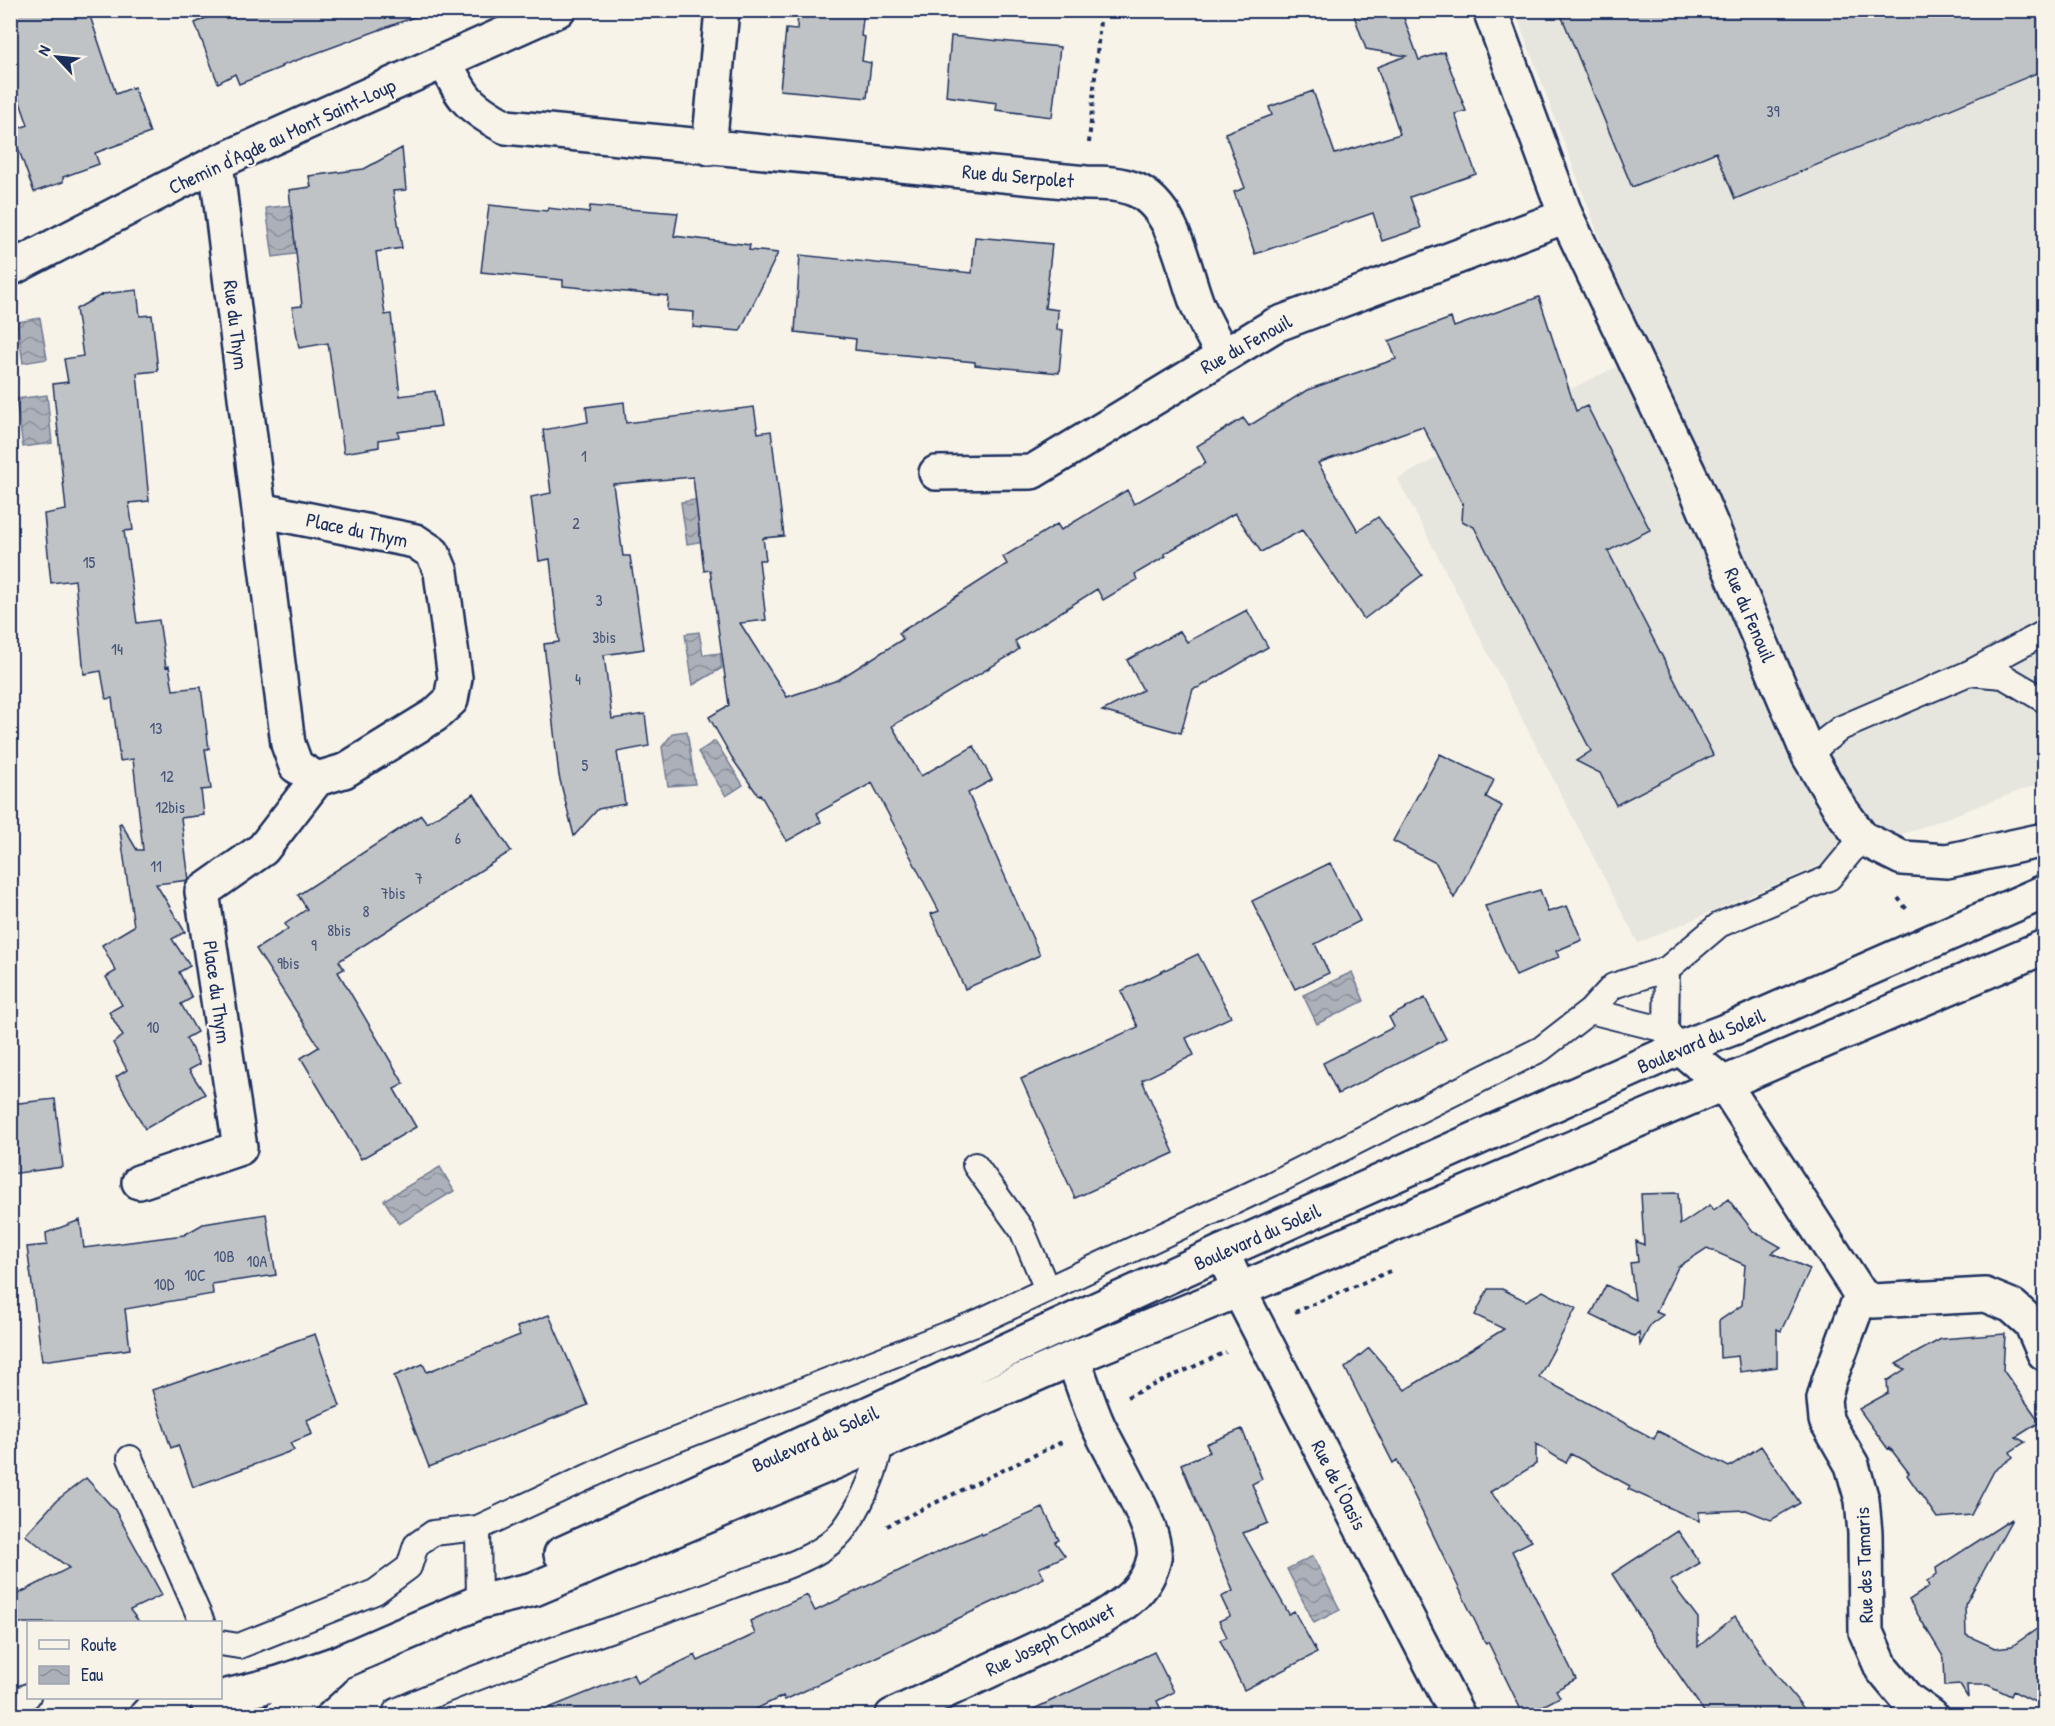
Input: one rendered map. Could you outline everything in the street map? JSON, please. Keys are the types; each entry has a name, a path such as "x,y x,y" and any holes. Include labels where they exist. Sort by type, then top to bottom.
{"street":[{"name":"Chemin d'Agde au Mont Saint-Loup","path":"10,269 216,163 558,10"},
{"path":"709,148 722,10"},
{"name":"Rue du Fenouil","path":"1490,10 1566,216 1694,484 1809,756 1841,810 1862,838 1902,858 1947,861 2044,840"},
{"name":"Rue du Serpolet","path":"445,61 459,91 465,98 479,113 506,127 709,148 1115,184 1138,191 1155,205 1169,223 1197,305 1223,356"},
{"name":"Rue du Thym","path":"216,163 258,499"},
{"name":"Rue du Fenouil","path":"936,473 1032,472 1275,325 1566,216"},
{"path":"258,499 288,744 296,766 317,778"},
{"name":"Place du Thym","path":"139,1182 240,1148 202,892 263,849 317,778 344,771 435,715 451,700 455,678 441,572 433,553 415,541 258,499"},
{"name":"Boulevard du Soleil","path":"479,1602 527,1569 1222,1252 1673,1039 1736,1027 2044,892"},
{"name":"Boulevard du Soleil","path":"222,1695 279,1683 340,1662 479,1602 534,1589 2044,947"},
{"path":"1673,1039 1724,1084 1861,1295 1873,1301 1985,1295 2012,1306 2025,1317 2031,1323 2044,1353"},
{"name":"Rue de l'Oasis","path":"1222,1252 1239,1290 1458,1716"},
{"name":"Rue des Tamaris","path":"1861,1295 1829,1381 1824,1399 1826,1419 1852,1466 1862,1500 1865,1533 1866,1632 1882,1669 1907,1699 1931,1716"},
{"name":"Rue Joseph Chauvet","path":"892,1716 1102,1618 1128,1601 1148,1579 1154,1555 1149,1528 1097,1423 1073,1358"},
{"name":"Boulevard du Soleil","path":"281,1716 340,1662"},
{"name":"Boulevard du Soleil","path":"183,1704 206,1699"}],"lane":[{"path":"1809,756 1822,742 1841,728 1969,673 2044,633"},
{"path":"1969,673 2003,676 2044,700"},
{"path":"222,1643 239,1646 375,1592 409,1567 416,1545 433,1533 478,1528 624,1460 978,1322 1272,1184 1541,1049 1590,1011 1613,986 1667,969 1719,925 1829,878 1862,838"},
{"path":"1590,1011 1673,1039 1667,969"},
{"path":"975,1165 1022,1230 1047,1289"},
{"path":"395,1716 396,1711 453,1686 677,1607 808,1557 837,1538 861,1503 880,1455 880,1443"},
{"path":"130,1458 201,1621"},
{"path":"478,1528 479,1602"},
{"path":"10,1704 27,1696"}],"path":[{"path":"1086,183 1101,10"},
{"path":"1892,891 1911,916"},
{"path":"837,1538 854,1542 1097,1423 1126,1398 1236,1348 1285,1317 1398,1268"}],"shaded area":[{"path":"1515,11 2044,11 2044,782 1827,862 1638,943 1398,479 1490,428 1643,354"}],"water":[{"path":"301,204 301,253 273,257 266,208"},
{"path":"40,318 47,359 23,363 17,322"},
{"path":"47,395 52,443 23,447 16,399"},
{"path":"706,498 712,540 687,544 681,502"},
{"path":"699,632 703,655 720,653 722,668 693,685 685,634"},
{"path":"687,731 695,784 668,786 662,747 673,733"},
{"path":"715,741 743,785 726,796 698,752"},
{"path":"1352,972 1364,1001 1317,1024 1303,995"},
{"path":"440,1167 454,1191 399,1224 384,1200"},
{"path":"1313,1556 1340,1610 1314,1623 1287,1569"}],"building":[{"path":"10,10 88,10 116,94 134,87 150,133 95,153 99,164 63,177 63,182 34,192 12,131 28,125 10,73"},
{"path":"223,10 420,10 420,15 281,66 239,84 235,74 218,83 195,23"},
{"path":"798,10 864,10 861,36 865,37 862,61 871,63 867,98 780,90 786,29 797,30"},
{"path":"1352,10 1401,10 1419,60 1444,52 1466,111 1455,114 1476,174 1410,197 1421,228 1382,241 1373,213 1255,254 1234,192 1245,188 1225,133 1272,115 1269,107 1313,91 1335,154 1400,134 1377,67 1406,56 1366,49"},
{"path":"1559,10 2044,10 2044,70 1735,199 1716,152 1632,187"},
{"path":"951,36 1060,47 1052,117 996,110 997,103 946,96"},
{"path":"402,148 406,190 393,191 402,248 376,252 385,315 391,314 400,396 435,391 441,426 398,432 399,437 379,440 379,447 344,453 328,343 299,348 292,307 302,306 289,190 311,187 309,176 364,169"},
{"path":"489,205 589,213 590,206 678,213 674,236 750,245 749,250 778,253 740,331 693,327 694,312 667,310 668,296 563,286 563,280 481,272"},
{"path":"975,237 1052,244 1045,308 1058,310 1057,330 1063,330 1059,373 855,350 856,339 795,332 800,255 972,273"},
{"path":"137,290 140,316 152,315 158,371 137,373 149,501 129,503 133,530 124,531 137,623 159,620 166,667 169,666 173,690 201,687 209,749 205,749 211,789 201,790 204,815 181,818 189,880 156,884 185,932 172,939 190,966 179,972 192,998 181,1004 197,1032 186,1038 200,1064 189,1070 205,1094 145,1129 116,1077 127,1070 113,1043 123,1036 109,1012 122,1005 106,977 116,971 102,945 134,926 119,824 121,823 137,850 143,850 133,759 120,761 112,698 106,699 101,671 84,674 75,580 51,583 44,514 66,510 53,384 68,382 64,359 83,356 76,309 103,294"},
{"path":"1539,297 1576,411 1587,406 1650,530 1608,551 1713,755 1616,805 1600,773 1576,761 1591,751 1474,527 1462,521 1463,505 1423,427 1420,427 1318,463 1358,531 1378,517 1422,575 1364,619 1302,530 1261,552 1235,513 1164,554 1166,556 1135,574 1137,580 1103,600 1097,589 1015,641 1019,649 1011,655 892,726 921,776 974,746 992,780 968,793 1040,955 965,989 931,914 939,911 872,783 817,813 821,822 787,841 760,794 758,795 734,761 709,717 729,705 710,570 704,571 693,477 613,484 623,556 630,556 644,649 604,655 612,719 645,714 649,746 617,752 625,804 598,809 574,836 559,776 544,644 559,642 550,559 539,561 531,497 551,493 543,430 588,422 586,407 624,402 626,423 754,407 758,433 771,431 784,536 763,538 766,560 759,560 766,620 740,623 787,697 838,680 903,639 899,633 1007,564 1003,557 1057,524 1061,530 1127,490 1134,504 1206,463 1197,446 1243,418 1249,426 1307,390 1396,359 1389,341 1451,318 1454,327"},
{"path":"1247,610 1268,647 1193,689 1181,733 1102,711 1143,690 1127,660 1180,631 1187,642"},
{"path":"1440,754 1494,780 1486,797 1502,806 1454,898 1436,863 1393,841"},
{"path":"474,794 511,851 339,961 344,969 338,972 404,1084 394,1089 416,1127 361,1159 301,1058 319,1047 256,949 288,929 285,924 307,909 298,895 421,815 427,823"},
{"path":"1330,863 1360,921 1315,944 1329,973 1295,989 1252,901"},
{"path":"1540,890 1548,912 1567,906 1582,940 1556,951 1559,957 1516,976 1485,906"},
{"path":"1198,954 1231,1017 1186,1038 1194,1055 1142,1080 1174,1153 1075,1198 1021,1079 1138,1027 1121,991"},
{"path":"1425,998 1446,1039 1338,1094 1323,1063 1394,1027 1389,1017"},
{"path":"55,1099 63,1167 10,1174 10,1104"},
{"path":"1678,1193 1680,1225 1710,1205 1714,1210 1728,1199 1753,1231 1781,1247 1772,1253 1810,1269 1781,1331 1777,1329 1777,1367 1740,1372 1738,1356 1720,1358 1719,1321 1742,1305 1745,1265 1707,1248 1678,1267 1656,1312 1663,1315 1651,1324 1640,1345 1639,1332 1634,1336 1591,1315 1606,1285 1635,1300 1630,1263 1638,1262 1636,1241 1644,1245 1641,1194"},
{"path":"266,1214 276,1275 212,1284 213,1294 125,1309 130,1349 42,1361 27,1247 47,1245 46,1233 80,1220 84,1248 184,1235 203,1224"},
{"path":"1488,1289 1502,1289 1526,1301 1543,1291 1576,1308 1539,1377 1654,1439 1658,1431 1729,1467 1761,1446 1800,1503 1771,1520 1746,1510 1699,1512 1699,1521 1628,1489 1630,1486 1571,1454 1566,1463 1536,1444 1536,1464 1490,1492 1532,1541 1512,1551 1576,1679 1556,1690 1560,1697 1524,1716 1488,1642 1486,1644 1397,1460 1393,1463 1345,1368 1369,1348 1405,1390 1504,1329 1475,1315"},
{"path":"549,1315 588,1405 429,1467 394,1376 423,1364 427,1372 520,1335 517,1327"},
{"path":"315,1334 340,1406 307,1420 312,1434 290,1443 294,1450 193,1487 178,1445 171,1448 152,1390"},
{"path":"2005,1334 2003,1370 2040,1422 2016,1437 2025,1442 2010,1452 2013,1457 1994,1471 1971,1515 1937,1518 1907,1475 1909,1473 1859,1409 1888,1393 1887,1381 1905,1369 1896,1364 1941,1339"},
{"path":"1242,1429 1262,1479 1252,1484 1268,1523 1243,1533 1289,1614 1294,1611 1317,1653 1244,1690 1220,1640 1227,1637 1219,1621 1230,1616 1221,1597 1233,1591 1181,1464 1210,1452 1206,1444"},
{"path":"86,1478 115,1510 162,1595 130,1610 138,1621 10,1623 10,1598 69,1568 25,1535 57,1500"},
{"path":"1043,1508 1059,1540 1055,1542 1065,1556 1039,1568 1044,1578 785,1700 783,1696 741,1716 534,1716 534,1714 633,1674 637,1683 695,1655 698,1661 755,1634 750,1621 807,1595 815,1611 955,1544 981,1533 982,1535"},
{"path":"2012,1519 1965,1605 1966,1635 1995,1648 2012,1646 2044,1624 2044,1683 2035,1702 2013,1691 2011,1696 1988,1685 1967,1685 1968,1698 1960,1685 1945,1686 1944,1658 1909,1600 1929,1587 1927,1582 1937,1574 1936,1568"},
{"path":"1678,1531 1700,1563 1670,1581 1698,1618 1698,1647 1735,1616 1767,1663 1810,1716 1707,1716 1612,1574"},
{"path":"1154,1652 1174,1692 1157,1701 1164,1716 1019,1716"}]}
